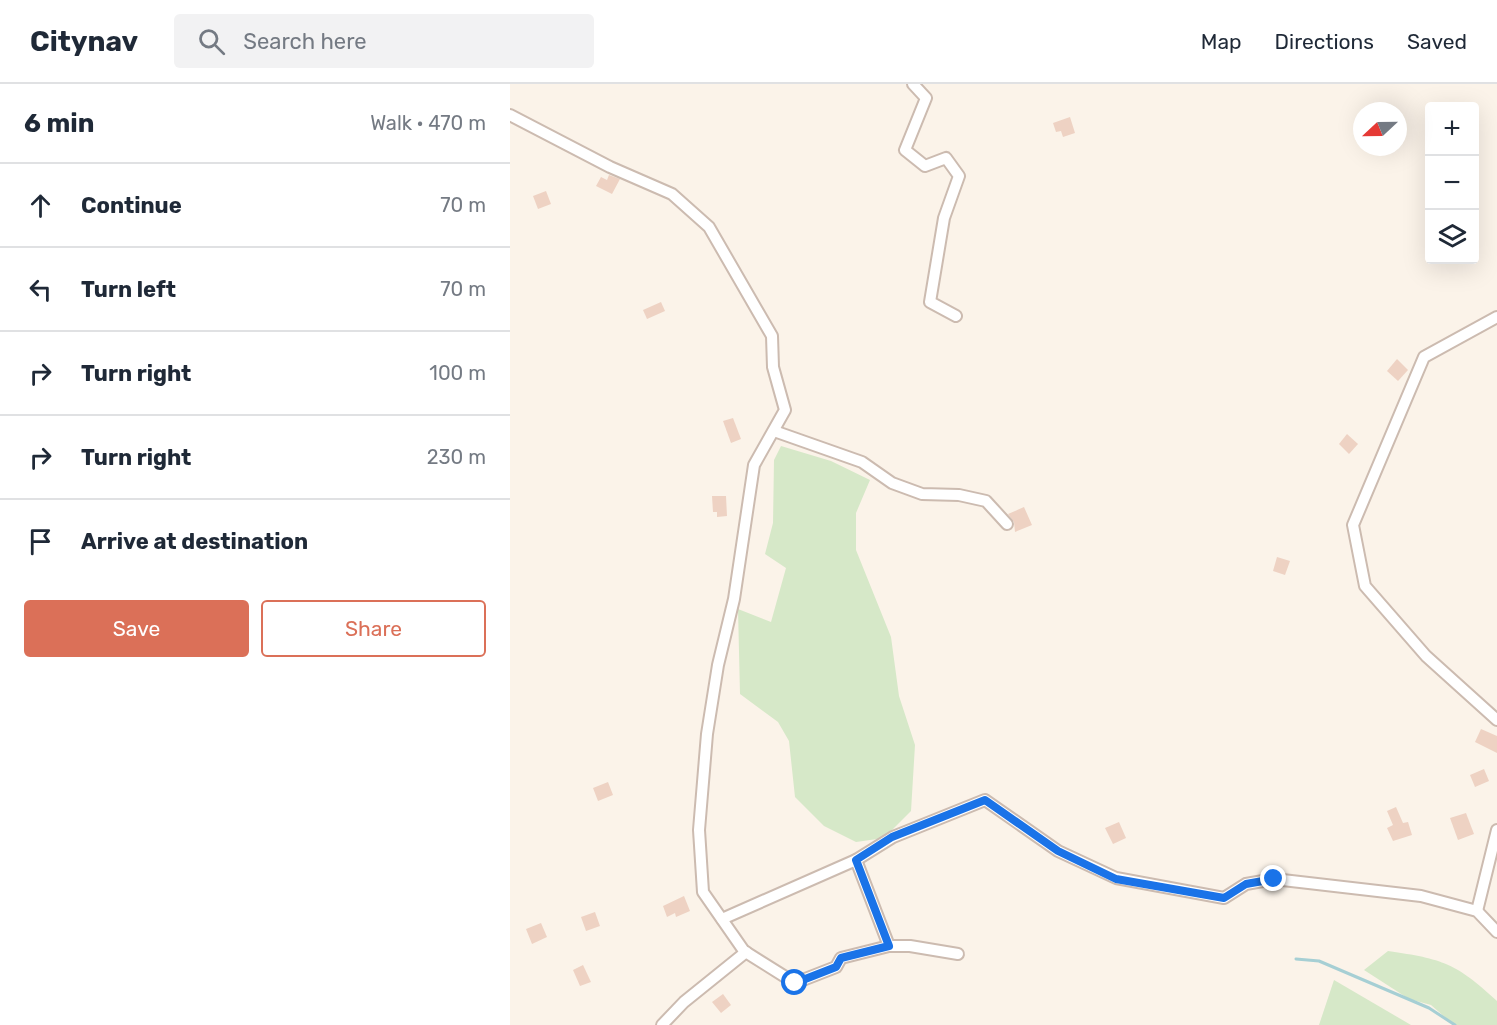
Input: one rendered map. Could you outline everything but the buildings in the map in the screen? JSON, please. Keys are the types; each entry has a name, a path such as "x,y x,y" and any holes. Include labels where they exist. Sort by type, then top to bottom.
{"street":[{"path":"913,84 926,98 905,150 925,166 946,158 959,176 944,218 930,302 956,316"},
{"path":"510,115 610,167 672,194 709,227 772,336 773,367 785,410 754,465 734,599 718,665 707,734 699,830 703,892 746,952 795,983 836,967 841,958 889,946 910,946 958,954"},
{"path":"1497,317 1424,357 1353,525 1365,586 1426,656 1497,720"},
{"path":"774,431 861,462 892,483 922,494 959,495 986,501 1007,524"},
{"path":"722,919 856,860 892,837 985,800 1058,851 1116,879 1224,898 1246,884 1274,879 1421,896 1477,911 1497,932"},
{"path":"1477,911 1497,830"},
{"path":"856,860 889,946"},
{"path":"667,1023 684,1002 746,952"}],"green space":[{"path":"781,446 831,461 870,480 856,513 856,550 891,637 899,696 915,745 911,811 884,838 856,842 824,826 795,797 789,741 778,722 740,694 738,609 771,622 786,568 765,554 773,523 774,460"},
{"path":"1388,951 1436,960 1470,978 1497,1001 1497,1025 1454,1025 1431,1005 1409,999 1364,970"},
{"path":"1334,980 1411,1025 1319,1025"}],"waterway":[{"path":"1296,959 1319,961 1429,1008 1455,1025"}],"route":[{"path":"795,983 836,967 841,958 889,946 856,860 892,837 985,800 1058,851 1116,879 1224,898 1246,884 1274,879"}]}
